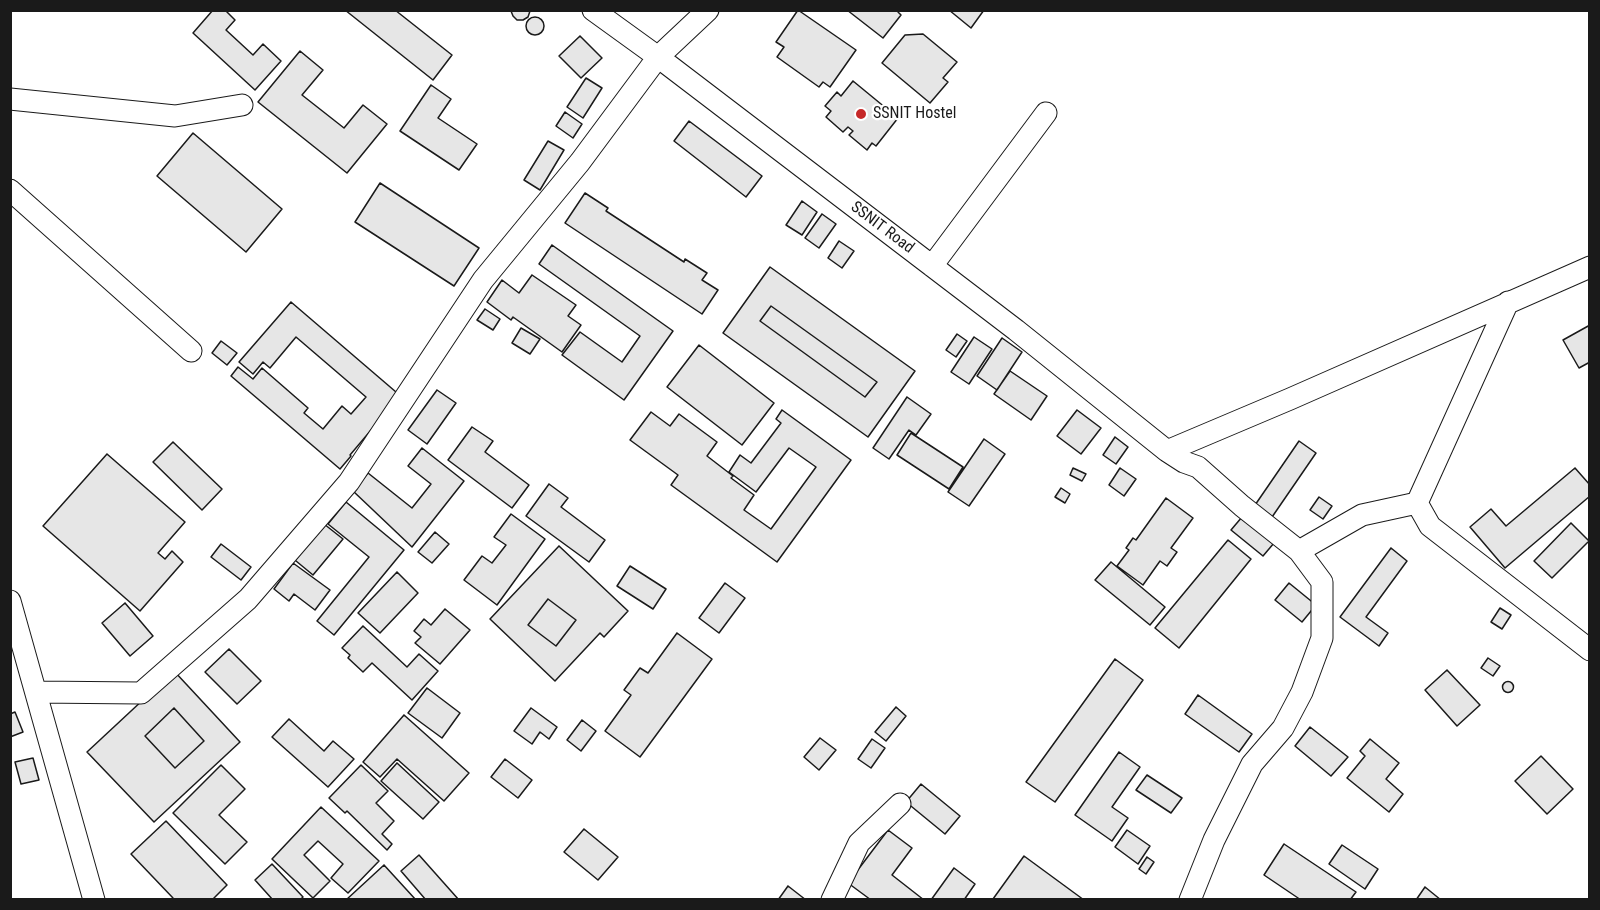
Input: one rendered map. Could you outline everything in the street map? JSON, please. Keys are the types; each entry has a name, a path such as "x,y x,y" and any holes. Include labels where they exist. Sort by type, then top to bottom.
{"street":[{"name":"SSNIT Road","path":"593,10 1016,330 1167,451 1184,462 1198,467 1242,506 1299,551 1322,582 1322,638 1302,692 1282,728 1252,764 1214,840 1190,900"},
{"path":"36,692 141,693 248,600 349,482 483,280 580,162 658,57 708,10"},
{"path":"10,99 175,116 242,105"},
{"path":"932,266 1046,113"},
{"path":"10,190 191,351"},
{"path":"1167,451 1590,267"},
{"path":"1417,503 1508,303"},
{"path":"1299,551 1362,515 1417,503"},
{"path":"1417,503 1430,526 1590,650"},
{"path":"10,601 94,900"},
{"path":"832,900 859,843 900,804"}],"building":[{"path":"213,10 225,10 235,20 226,30 253,55 263,44 281,61 255,90 193,33"},
{"path":"345,10 395,10 452,55 433,80"},
{"path":"530,10 528,17 523,20 517,20 511,11"},
{"path":"798,10 856,50 830,87 823,82 819,87 777,57 784,47 776,42"},
{"path":"847,10 899,10 901,15 883,38"},
{"path":"949,10 984,10 971,28"},
{"path":"531,17 539,17 544,22 542,33 531,35 526,30 526,22"},
{"path":"923,34 957,62 943,78 948,82 930,103 882,63 905,35"},
{"path":"580,36 602,58 581,78 559,56"},
{"path":"300,51 323,70 302,95 344,128 363,105 387,124 347,173 258,102"},
{"path":"586,78 602,88 583,118 567,107"},
{"name":"SSNIT Hostel","path":"853,81 898,118 876,146 872,143 867,150 849,135 853,131 848,127 843,132 826,117 831,111 825,106 837,92 841,96"},
{"path":"431,85 451,99 438,118 477,144 459,170 400,131"},
{"path":"565,112 582,124 573,138 556,126"},
{"path":"689,121 762,176 746,197 674,141"},
{"path":"193,133 282,209 246,252 157,176"},
{"path":"548,141 564,150 540,190 524,180"},
{"path":"380,183 479,248 454,286 355,222"},
{"path":"585,193 608,208 606,211 684,262 685,259 707,273 702,280 718,290 702,314 565,223"},
{"path":"802,201 817,212 802,235 786,225"},
{"path":"822,214 836,224 819,248 805,238"},
{"path":"839,241 854,251 842,268 828,258"},
{"path":"552,245 673,331 624,400 562,355 580,332 622,362 640,336 539,264"},
{"path":"770,267 915,371 868,437 723,333","holes":["771,306 877,382 865,397 760,321"]},
{"path":"532,275 576,305 568,316 581,325 562,352 513,317 511,320 487,302 502,280 519,293"},
{"path":"291,302 403,398 388,410 340,469 231,376 238,367 253,379 262,368 308,408 304,413 323,429 342,406 351,414 366,397 296,337 270,368 263,362 253,374 239,362"},
{"path":"771,306 877,382 865,397 760,321"},
{"path":"485,309 500,319 493,330 477,320"},
{"path":"1590,325 1590,362 1579,368 1563,340"},
{"path":"521,328 540,339 530,354 512,343"},
{"path":"957,334 967,341 956,357 946,350"},
{"path":"974,337 992,349 969,384 951,372"},
{"path":"1002,338 1022,352 997,390 977,376"},
{"path":"221,341 237,353 227,365 212,353"},
{"path":"699,345 774,403 742,445 667,387"},
{"path":"1010,371 1047,396 1031,420 994,394"},
{"path":"437,390 456,403 427,444 408,430"},
{"path":"907,397 931,414 916,435 909,430 889,459 873,448"},
{"path":"782,410 851,460 777,562 671,485 678,475 630,440 651,412 670,426 679,414 717,442 707,456 754,495 744,510 771,529 816,467 789,448 756,492 729,472 740,455 751,463 781,423 776,419"},
{"path":"1077,410 1101,428 1081,454 1057,436"},
{"path":"472,427 493,441 485,452 529,485 512,508 448,460"},
{"path":"911,433 963,467 949,489 897,455"},
{"path":"1115,437 1128,447 1116,464 1103,455"},
{"path":"984,439 1005,454 969,506 948,492"},
{"path":"1299,441 1316,453 1270,520 1253,508"},
{"path":"173,442 222,489 202,510 153,462"},
{"path":"422,448 464,481 412,547 353,491 368,473 412,508 431,484 408,466"},
{"path":"107,454 185,522 158,553 165,559 172,551 183,562 140,611 43,526"},
{"path":"1073,468 1086,474 1082,481 1070,475"},
{"path":"1120,468 1136,479 1124,496 1109,485"},
{"path":"1575,468 1590,485 1590,496 1505,568 1470,527 1491,509 1506,526"},
{"path":"549,484 568,498 561,507 605,540 589,562 526,516"},
{"path":"1061,488 1070,494 1065,503 1055,497"},
{"path":"1319,497 1332,506 1323,519 1310,510"},
{"path":"1166,498 1193,518 1171,548 1177,552 1167,566 1160,561 1143,585 1117,566 1129,550 1126,548 1133,538 1136,540"},
{"path":"346,502 404,550 334,635 317,621 369,557 328,524"},
{"path":"511,514 545,539 497,605 464,580 482,556 492,563 506,545 494,537"},
{"path":"1242,517 1274,543 1263,556 1231,530"},
{"path":"319,520 343,539 313,575 290,556"},
{"path":"1571,523 1589,541 1552,578 1534,561"},
{"path":"435,532 449,544 432,563 418,552"},
{"path":"1228,540 1251,559 1179,648 1155,628"},
{"path":"221,544 251,567 241,580 211,557"},
{"path":"559,546 628,611 604,637 600,633 555,681 490,619","holes":["548,599 576,620 556,646 528,625"]},
{"path":"1391,548 1407,561 1366,617 1388,633 1379,646 1340,617"},
{"path":"1111,562 1165,607 1150,625 1095,580"},
{"path":"293,563 330,590 315,610 294,594 289,601 274,589"},
{"path":"630,566 666,589 653,609 617,586"},
{"path":"397,572 418,593 380,633 358,613"},
{"path":"725,583 745,598 719,633 699,618"},
{"path":"1289,583 1316,605 1302,622 1275,600"},
{"path":"548,599 576,620 556,646 528,625"},
{"path":"125,603 153,636 130,656 102,623"},
{"path":"1500,608 1511,615 1502,629 1491,622"},
{"path":"445,609 470,630 440,664 415,643 421,637 414,631 424,619 431,625"},
{"path":"363,626 407,667 419,654 438,671 412,700 372,663 363,672 348,658 350,655 342,648"},
{"path":"677,633 712,659 640,757 605,731 631,695 624,690 640,668 648,673"},
{"path":"229,649 261,681 237,704 205,672"},
{"path":"1488,658 1500,666 1493,676 1481,668"},
{"path":"1115,659 1143,680 1055,802 1026,782"},
{"path":"1447,670 1480,705 1457,726 1425,690"},
{"path":"174,671 240,742 154,822 87,752","holes":["174,708 204,741 175,768 145,736"]},
{"path":"1508,681 1514,687 1508,693 1502,687"},
{"path":"427,688 460,713 442,738 408,713"},
{"path":"1198,695 1252,734 1239,752 1185,714"},
{"path":"896,707 906,716 886,741 875,732"},
{"path":"174,708 204,741 175,768 145,736"},
{"path":"531,708 557,727 549,739 540,732 532,744 514,731"},
{"path":"15,712 23,732 10,737 10,714"},
{"path":"404,715 469,773 444,801 397,759 380,777 363,762"},
{"path":"289,719 324,751 333,741 354,759 328,787 272,737"},
{"path":"582,720 596,731 581,751 567,740"},
{"path":"1310,727 1348,757 1331,776 1295,746"},
{"path":"820,738 836,750 819,770 804,757"},
{"path":"872,739 885,748 871,768 858,759"},
{"path":"1370,739 1399,763 1386,779 1403,794 1389,812 1347,778 1365,756 1360,751"},
{"path":"1119,752 1140,767 1112,807 1128,818 1112,841 1075,815"},
{"path":"1541,756 1573,789 1547,814 1515,781"},
{"path":"33,758 39,780 21,784 15,762"},
{"path":"505,759 532,780 518,798 491,777"},
{"path":"397,763 439,802 423,819 381,781"},
{"path":"221,765 245,789 219,815 247,842 225,864 173,813"},
{"path":"361,765 388,791 376,803 394,821 382,834 392,844 387,850 347,811 345,813 329,798"},
{"path":"1147,775 1182,798 1171,813 1136,790"},
{"path":"921,784 960,816 945,834 906,802"},
{"path":"321,807 379,861 348,893 331,878 343,864 318,841 304,855 330,881 313,898 272,859"},
{"path":"166,821 227,885 212,900 172,900 173,898 131,854"},
{"path":"584,829 618,857 598,880 564,852"},
{"path":"888,830 912,848 892,875 924,900 871,900 848,883"},
{"path":"1127,830 1150,846 1138,864 1115,847"},
{"path":"1284,844 1356,892 1350,900 1301,900 1264,875"},
{"path":"1342,845 1378,869 1365,889 1329,864"},
{"path":"419,855 459,900 426,900 401,871"},
{"path":"1024,856 1084,900 993,899"},
{"path":"1147,857 1154,862 1146,874 1139,869"},
{"path":"272,864 303,897 300,900 273,900 255,880"},
{"path":"384,865 416,900 346,900"},
{"path":"954,868 975,884 964,900 931,900"},
{"path":"788,886 806,900 778,900"},
{"path":"1425,887 1441,900 1416,900"}],"place":[{"name":"SSNIT Hostel","path":"861,114"}]}
